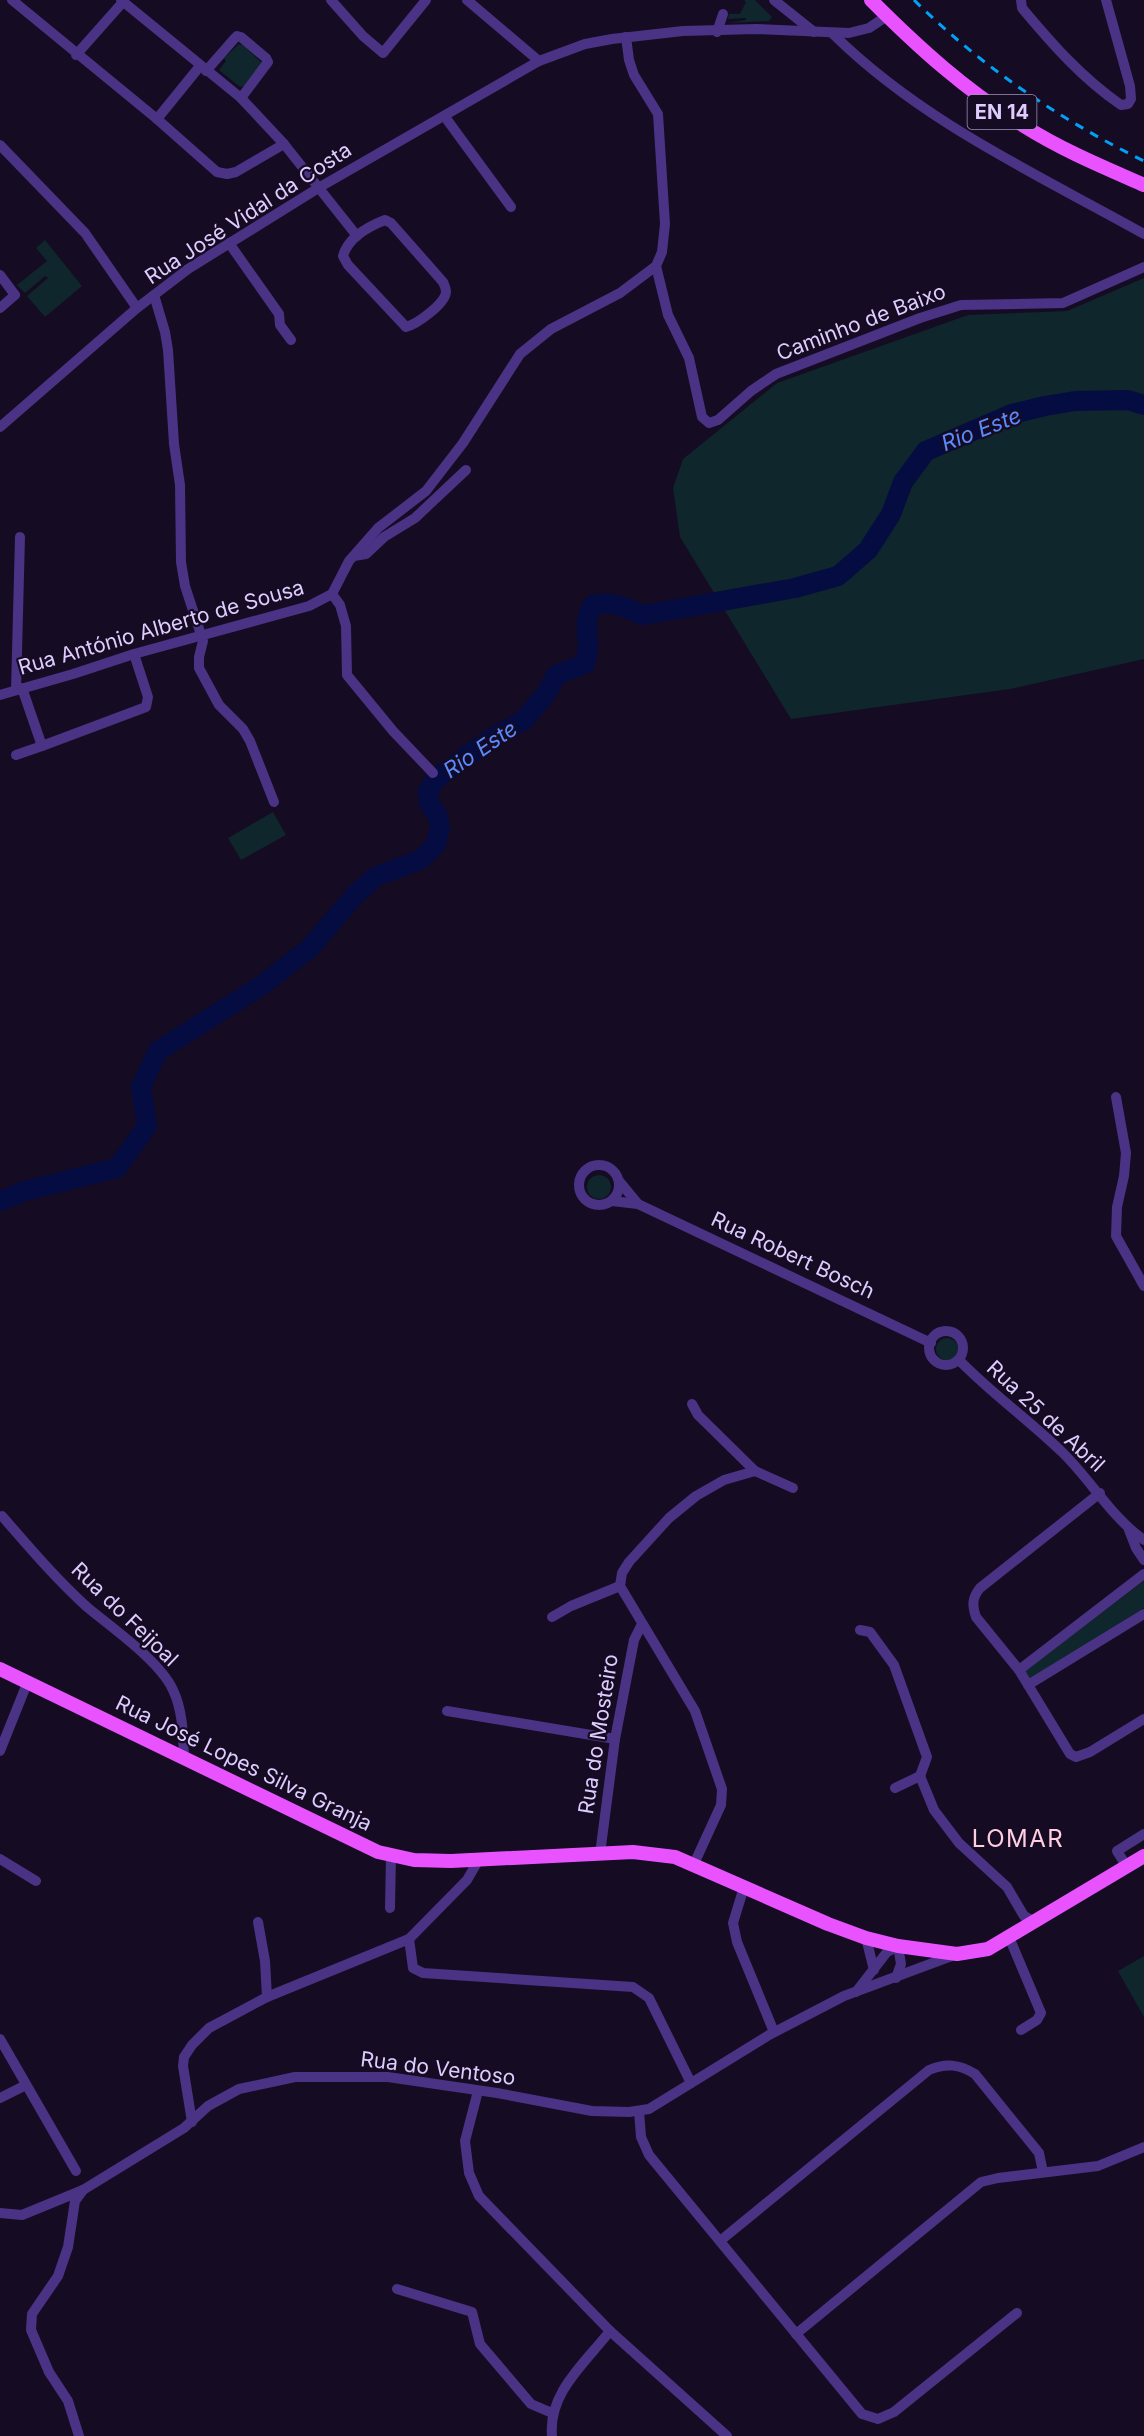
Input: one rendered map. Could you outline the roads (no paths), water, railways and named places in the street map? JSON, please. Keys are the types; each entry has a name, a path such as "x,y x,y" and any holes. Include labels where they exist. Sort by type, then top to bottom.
{"main road":[{"name":"EN 14","path":"871,0 915,45 1010,117 1070,151 1144,185"},
{"name":"Rua José Lopes Silva Granja","path":"0,1669 378,1852 414,1860 478,1861 633,1852 675,1857 828,1924 866,1938 898,1946 957,1954 988,1948 1144,1857"}],"street":[{"path":"12,0 76,55 157,119 217,172 227,174 284,144"},
{"path":"332,0 363,36 383,53 426,0"},
{"path":"466,0 539,61"},
{"path":"774,0 814,32"},
{"path":"1021,0 1022,8 1058,50 1098,89 1121,105 1128,104 1131,99 1130,86 1106,0"},
{"path":"76,55 122,1 241,98 284,144 357,236"},
{"path":"717,32 723,14"},
{"name":"Rua José Vidal da Costa","path":"0,427 137,308 188,269 320,187 539,61 585,44 626,37 683,31 783,29 833,34 862,31 878,24 887,16"},
{"path":"833,34 911,99 976,142 1144,234"},
{"path":"157,119 203,68 237,36 266,58 268,63 241,98"},
{"path":"626,37 629,60 634,75 658,114 665,224 662,252 656,266"},
{"path":"445,117 511,207"},
{"path":"0,145 85,233 137,308"},
{"path":"385,220 391,223 443,282 446,291 443,300 414,325 406,327 355,273 343,256 346,245 357,236 385,220"},
{"path":"229,243 279,314 280,325 291,340"},
{"name":"Caminho de Baixo","path":"656,266 668,315 689,358 702,417 709,423 718,420 751,391 776,374 920,318 961,305 1063,303 1144,267"},
{"name":"Rua António Alberto de Sousa","path":"0,695 265,616 309,606 332,594 354,555 378,528 426,491 463,443 520,354 551,329 620,293 656,266"},
{"path":"0,275 15,295 0,308"},
{"path":"154,295 168,350 173,432 180,485 182,562 185,586 202,636 203,646 199,657 199,669 219,705 243,729 250,741 274,802"},
{"path":"354,555 366,554 384,537 415,518 466,470"},
{"path":"20,537 19,689 42,746"},
{"name":"Rua António Alberto de Sousa","path":"332,594 340,605 346,626 347,675 393,731 433,773"},
{"path":"16,755 146,707 148,697 134,654"},
{"path":"1116,1097 1125,1153 1124,1176 1117,1207 1116,1236 1144,1286"},
{"name":"Rua Robert Bosch","path":"638,1204 612,1170 600,1165 587,1168 580,1179 579,1191 586,1201 597,1206 612,1201 638,1204 931,1343"},
{"path":"612,1201 617,1194 619,1181"},
{"path":"940,1333 954,1333 963,1345 962,1355 959,1360 946,1365 936,1362 930,1353 931,1343 940,1333"},
{"name":"Rua 25 de Abril","path":"959,1360 1064,1454 1129,1529 1144,1540"},
{"path":"692,1404 698,1415 755,1471 794,1488"},
{"path":"694,1864 721,1805 722,1789 695,1711 620,1586 621,1576 629,1562 669,1518 696,1496 724,1480 755,1471"},
{"path":"1100,1493 980,1588 974,1596 973,1607 976,1617 1019,1670 1065,1749 1076,1756 1090,1752 1144,1719"},
{"name":"Rua do Feijoal","path":"2,1516 33,1552 85,1605 166,1677 174,1690 183,1722 184,1758"},
{"name":"Rua 25 de Abril","path":"1129,1529 1136,1548 1144,1560"},
{"path":"1019,1670 1144,1574"},
{"path":"552,1617 571,1606 620,1586"},
{"path":"1028,1685 1144,1614"},
{"name":"Rua do Mosteiro","path":"600,1854 615,1739 634,1640 642,1624"},
{"path":"860,1630 870,1632 894,1665 927,1757 921,1776 934,1810 959,1843 1007,1887 1024,1916 1035,1922"},
{"path":"0,1751 27,1682"},
{"path":"447,1711 615,1739"},
{"path":"895,1788 921,1776"},
{"path":"1127,1867 1116,1851 1144,1834"},
{"path":"390,1908 391,1855"},
{"path":"0,1858 36,1881"},
{"path":"192,2122 183,2066 184,2057 209,2028 267,1997 409,1939 467,1880 478,1861"},
{"path":"744,1887 733,1923 737,1942 774,2032"},
{"path":"258,1922 265,1961 267,1997"},
{"path":"1009,1937 1041,2013 1037,2020 1021,2030"},
{"path":"866,1938 874,1970"},
{"path":"409,1939 413,1968 423,1972 633,1987 649,1998 691,2084"},
{"path":"855,1992 887,1952 898,1946 901,1964 896,1978"},
{"path":"957,1954 855,1992 774,2032 655,2106 639,2111 641,2137 649,2155 862,2414 878,2419 894,2412 1017,2313"},
{"path":"0,2039 75,2171"},
{"path":"720,2241 928,2070 939,2066 964,2067 975,2074 1038,2153 1043,2172"},
{"name":"Rua do Ventoso","path":"0,2213 22,2215 83,2190 192,2122 208,2106 240,2089 295,2077 388,2077 592,2110 639,2111"},
{"path":"0,2098 26,2085"},
{"path":"478,2091 465,2141 469,2173 478,2196 610,2331 727,2436"},
{"path":"796,2334 981,2182 1098,2166 1144,2147"},
{"path":"79,2436 68,2401 49,2372 32,2330 32,2314 58,2276 68,2247 75,2201 83,2190"},
{"path":"397,2289 472,2312 480,2344 531,2404 552,2413"},
{"path":"552,2436 552,2413 562,2390 610,2331"}],"waterway":[{"name":"Rio Este","path":"0,1201 25,1191 117,1168 147,1126 141,1087 158,1051 259,987 309,949 355,895 375,877 422,859 436,844 440,827 437,814 429,803 428,791 435,780 487,741 524,720 548,691 556,675 585,664 588,646 587,619 593,605 613,604 643,615 795,588 838,576 868,550 891,514 903,482 926,451 1012,414 1045,406 1075,401 1128,400 1144,405"}],"railway":[{"path":"914,0 967,48 1023,90 1082,128 1144,161"}],"district":[{"name":"LOMAR","path":"1018,1838"}]}
